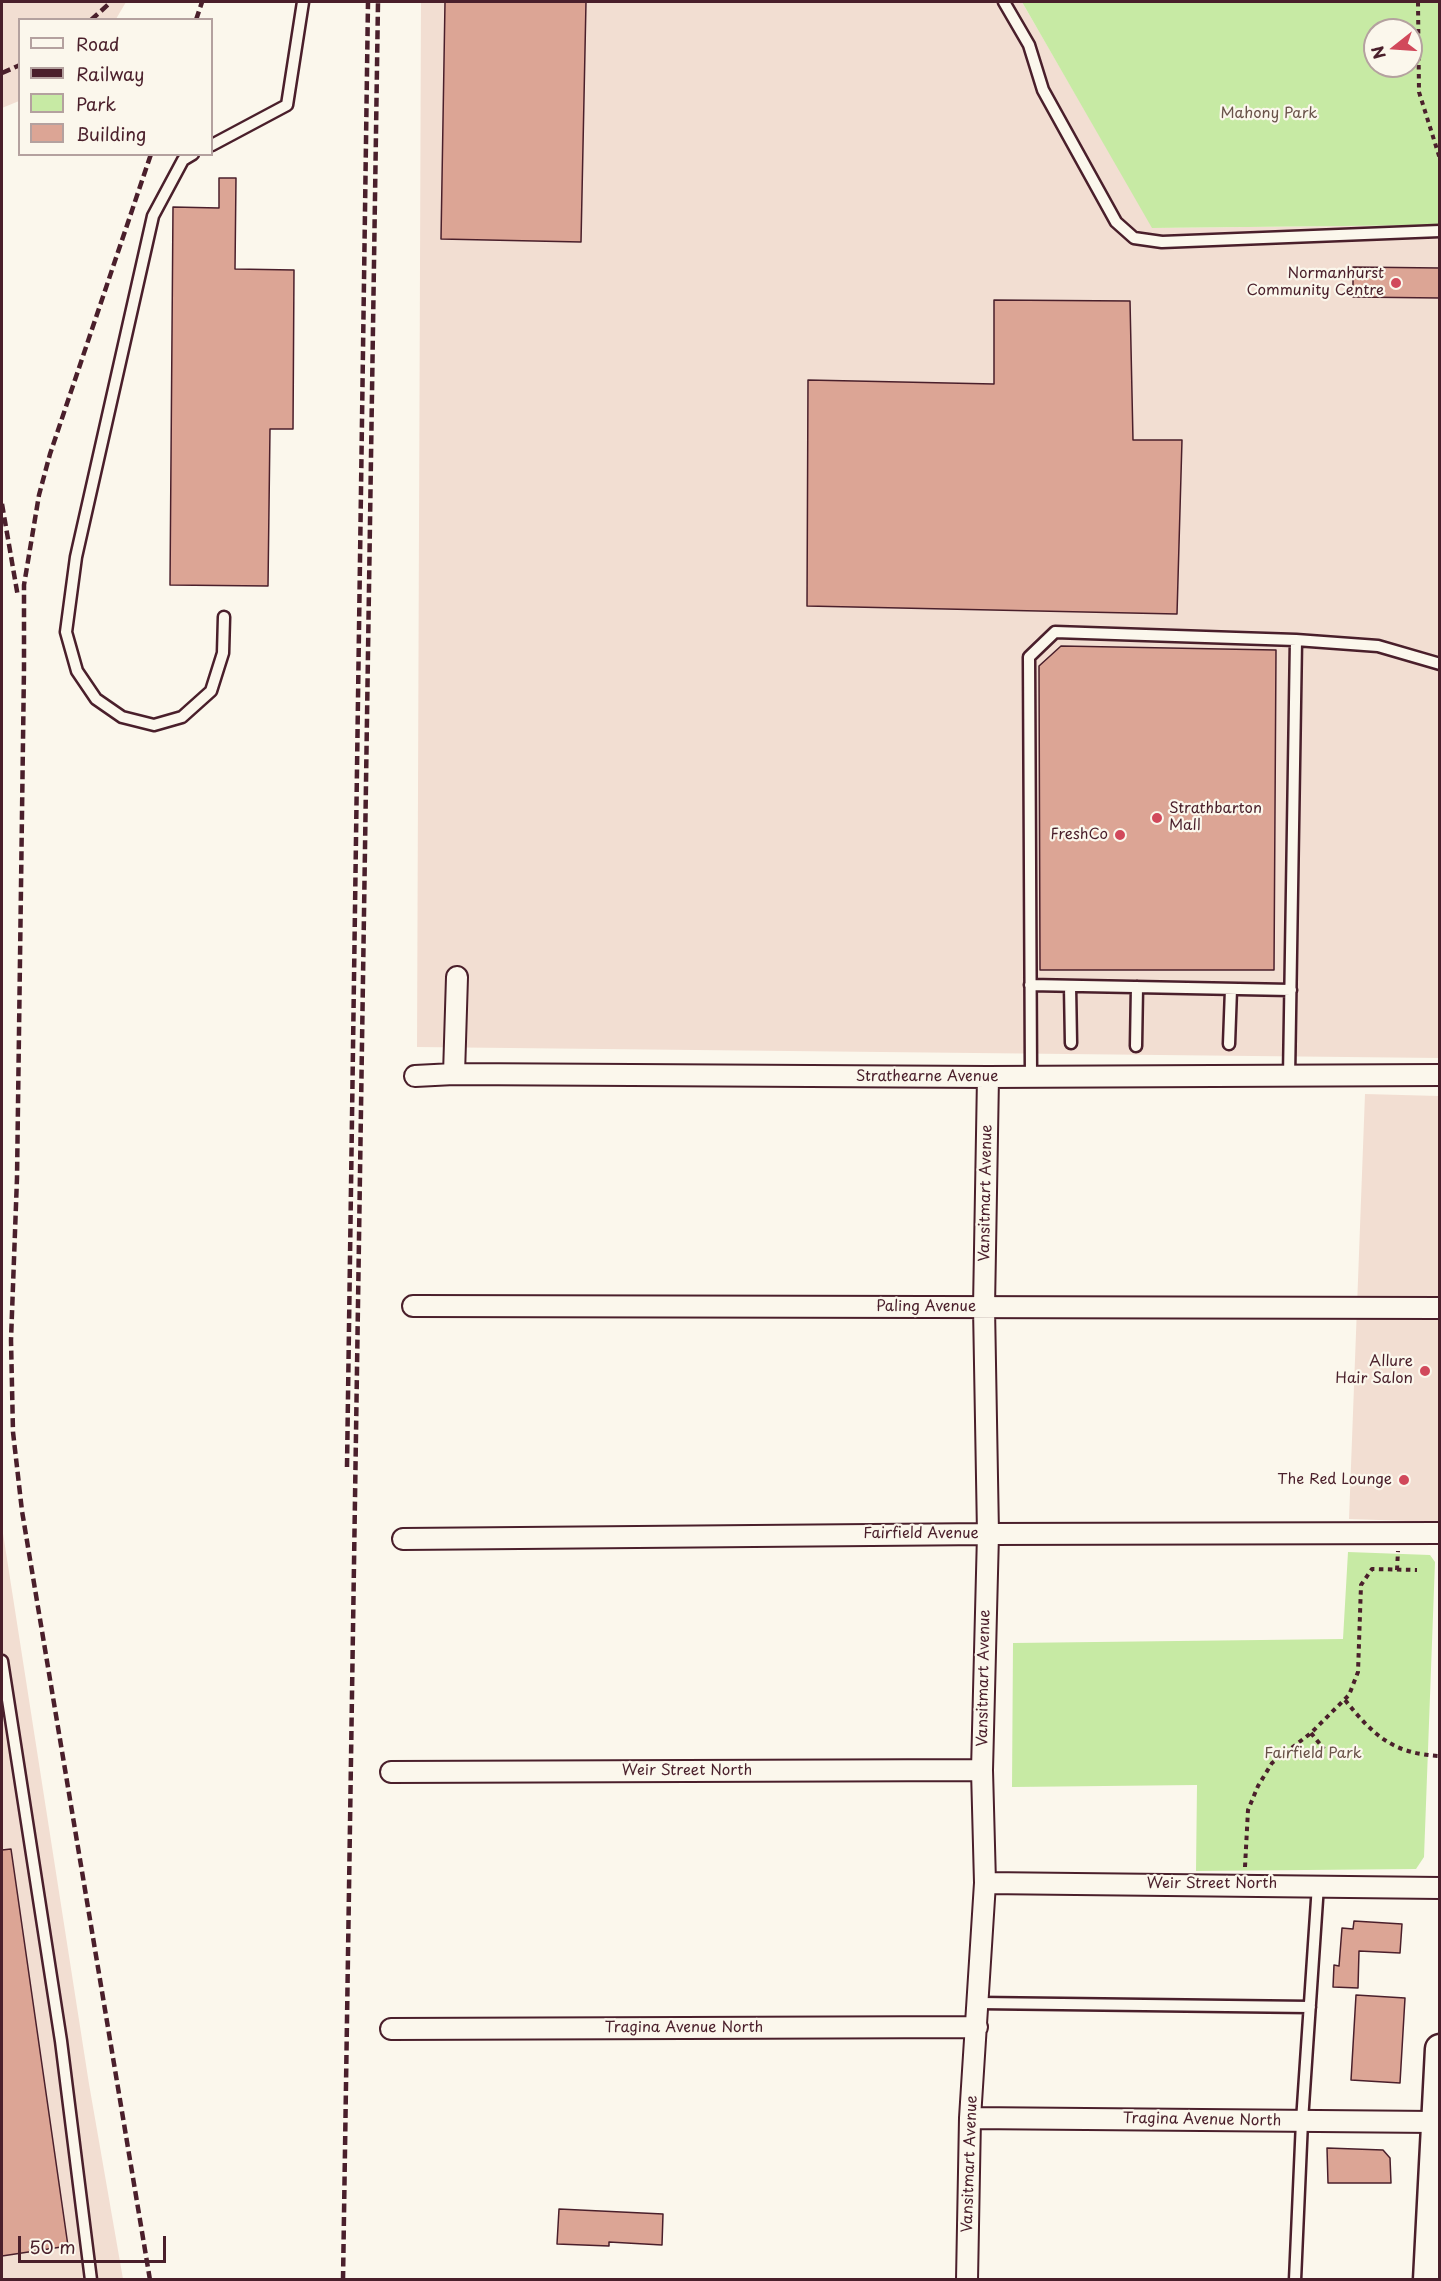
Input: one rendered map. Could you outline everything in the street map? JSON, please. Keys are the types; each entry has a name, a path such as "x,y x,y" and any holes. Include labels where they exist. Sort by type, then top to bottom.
{"main road":[{"path":"1428,2280 1440,2049"}],"street":[{"path":"454,1074 457,977"},
{"name":"Strathearne Avenue","path":"415,1076 454,1074 988,1077 1440,1075"},
{"name":"Vansitmart Avenue","path":"967,2280 970,2118 985,1883 982,1770 988,1533 984,1307 988,1077"},
{"name":"Paling Avenue","path":"413,1306 1440,1308"},
{"name":"Fairfield Avenue","path":"403,1539 988,1533 1440,1533"},
{"name":"Weir Street North","path":"391,1772 982,1770"},
{"name":"Weir Street North","path":"985,1883 1440,1888"},
{"name":"Tragina Avenue North","path":"391,2028 977,2027"},
{"name":"Tragina Avenue North","path":"970,2118 1302,2121 1437,2106"}],"lane":[{"path":"213,144 288,105 303,2"},
{"path":"1004,2 1029,45 1043,90 1116,222 1134,238 1162,242 1440,231"},
{"path":"190,156 183,160 153,216 76,557 66,632 77,671 96,699 122,717 154,725 182,717 211,692 223,653 224,617"},
{"path":"1031,1077 1029,657 1055,633 1296,640 1378,646 1440,664"},
{"path":"1289,1077 1296,640"},
{"path":"1030,985 1291,990"},
{"path":"1070,986 1071,1043"},
{"path":"1136,1046 1137,987"},
{"path":"1229,1044 1231,989"},
{"path":"2,1661 61,2041 91,2280"},
{"path":"1295,2280 1302,2121 1318,1885"},
{"path":"979,2003 1310,2007"}],"path":[{"path":"1418,2 1419,92 1440,159"},
{"path":"1244,1885 1248,1810 1258,1786 1272,1763 1311,1733 1345,1700 1358,1672 1361,1585 1372,1569 1417,1570"},
{"path":"1345,1700 1378,1738 1423,1755 1440,1756"},
{"path":"1311,1733 1324,1749"}],"shaded area":[{"path":"2,2 126,2 117,18 18,18 18,101 2,108"},
{"path":"421,2 1022,2 1153,228 1439,225 1439,1058 417,1047"},
{"path":"1365,1094 1439,1096 1439,1522 1349,1519"},
{"path":"2,1527 89,2084 123,2279 2,2279"}],"green space":[{"name":"Mahony Park","path":"1022,2 1439,2 1439,225 1152,228"},
{"name":"Fairfield Park","path":"1348,1552 1430,1555 1435,1562 1424,1857 1416,1869 1196,1871 1197,1785 1012,1787 1013,1643 1343,1639"}],"building":[{"path":"445,2 586,2 581,242 441,239"},
{"path":"219,178 236,178 235,269 294,270 293,429 270,429 268,586 170,585 173,207 219,208"},
{"name":"Normanhurst Community Centre","path":"1353,267 1440,268 1440,298 1353,297"},
{"path":"994,300 1130,301 1133,440 1182,440 1177,614 807,606 808,380 994,384"},
{"name":"Strathbarton Mall","path":"1061,646 1276,650 1274,970 1040,970 1039,666"},
{"path":"11,1849 68,2246 2,2256 2,1850"},
{"path":"1354,1921 1402,1924 1400,1953 1359,1951 1358,1988 1333,1987 1334,1965 1339,1966 1342,1928 1353,1929"},
{"path":"1356,1995 1405,1998 1400,2083 1351,2080"},
{"path":"1327,2148 1383,2150 1390,2158 1391,2183 1328,2183"},
{"path":"559,2209 663,2214 662,2245 609,2242 609,2246 557,2244"}],"railway":[{"path":"93,18 111,2"},
{"path":"197,18 202,2"},
{"path":"347,1467 368,2"},
{"path":"343,2280 378,2"},
{"path":"2,73 18,66"},
{"path":"150,156 50,454 39,495 24,585 17,1178 11,1340 13,1432 22,1511 150,2280"},
{"path":"2,504 18,597"}],"place":[{"name":"Normanhurst Community Centre","path":"1396,283"},
{"name":"Strathbarton Mall","path":"1157,818"},
{"name":"FreshCo","path":"1120,835"},
{"name":"Allure Hair Salon","path":"1425,1371"},
{"name":"The Red Lounge","path":"1404,1480"}]}
